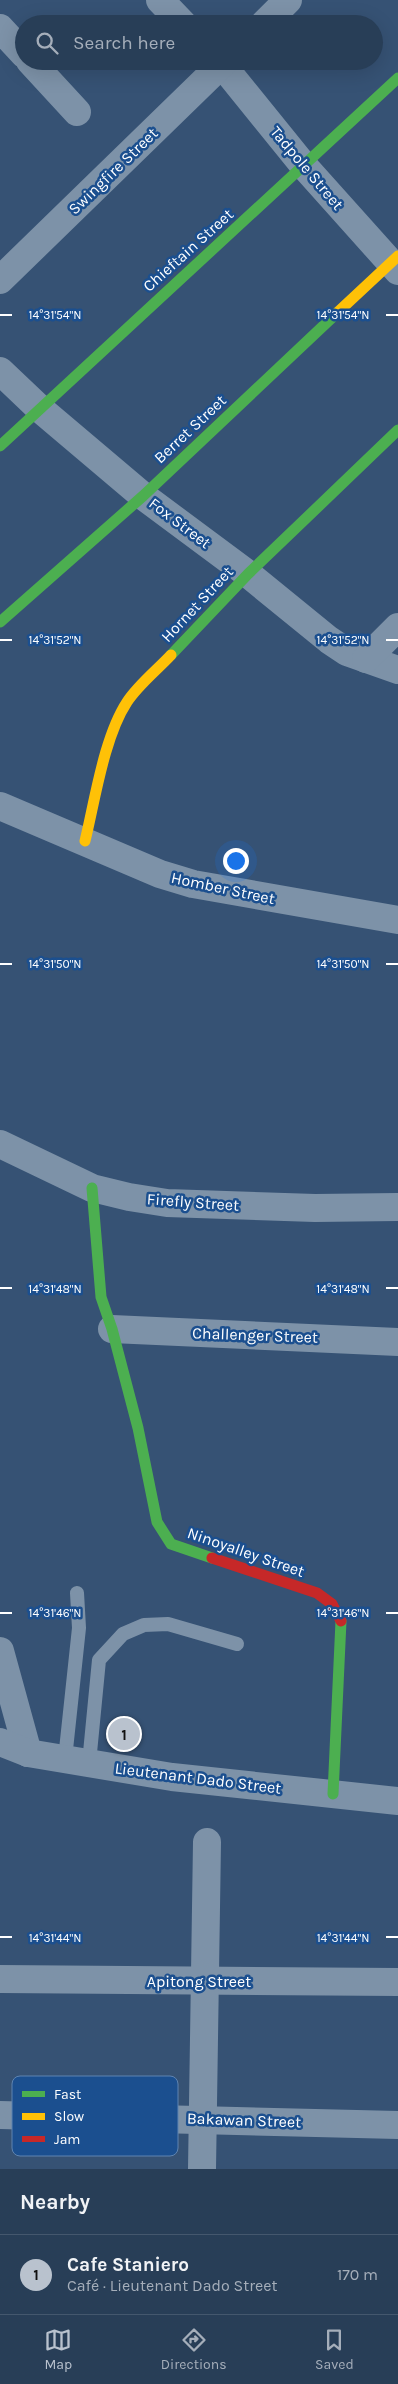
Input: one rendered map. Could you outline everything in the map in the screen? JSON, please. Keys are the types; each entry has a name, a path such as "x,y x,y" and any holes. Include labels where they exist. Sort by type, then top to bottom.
{"street":[{"path":"160,0 174,15"},
{"path":"273,15 288,0"},
{"path":"0,28 15,44"},
{"path":"38,70 77,112"},
{"name":"Swingfire Street","path":"0,280 214,70"},
{"name":"Tadpole Street","path":"228,70 304,166 396,263"},
{"name":"Chieftain Street","path":"0,446 398,78"},
{"name":"Berret Street","path":"0,622 143,496 396,263"},
{"name":"Fox Street","path":"0,371 39,408 143,496 248,574 329,640 347,652 398,670"},
{"name":"Hornet Street","path":"85,841 107,756 127,702 248,574 398,430"},
{"path":"366,659 398,627"},
{"name":"Homber Street","path":"0,806 160,874 193,884 398,920"},
{"name":"Firefly Street","path":"0,1144 92,1188 129,1197 167,1203 315,1208 398,1207"},
{"name":"Ninoyalley Street","path":"92,1188 101,1297 112,1329 138,1428 158,1522 171,1544 317,1593 332,1604 342,1624 333,1794"},
{"name":"Challenger Street","path":"112,1329 398,1342"},
{"path":"0,1651 28,1753"},
{"name":"Lieutenant Dado Street","path":"0,1742 28,1753 172,1777 398,1801"},
{"path":"202,2169 207,1842"},
{"name":"Apitong Street","path":"0,1979 398,1982"},
{"name":"Bakawan Street","path":"178,2118 398,2125"}],"lane":[{"path":"77,1593 79,1628 77,1761"},
{"path":"77,1761 99,1660 123,1634 144,1625 168,1624 237,1644"}],"traffic: fast":[{"path":"0,446 398,78"},
{"path":"0,622 143,496 338,312"},
{"path":"171,655 248,574 398,430"},
{"path":"92,1188 101,1297 112,1329 138,1428 157,1522 171,1544 212,1558"},
{"path":"333,1794 341,1621"}],"traffic: slow":[{"path":"338,312 398,256"},
{"path":"85,841 101,769 119,716 137,690 171,655"}],"traffic: jam":[{"path":"212,1558 317,1593 332,1604 341,1621"}],"place":[{"name":"Cafe Staniero","path":"124,1734"}]}
